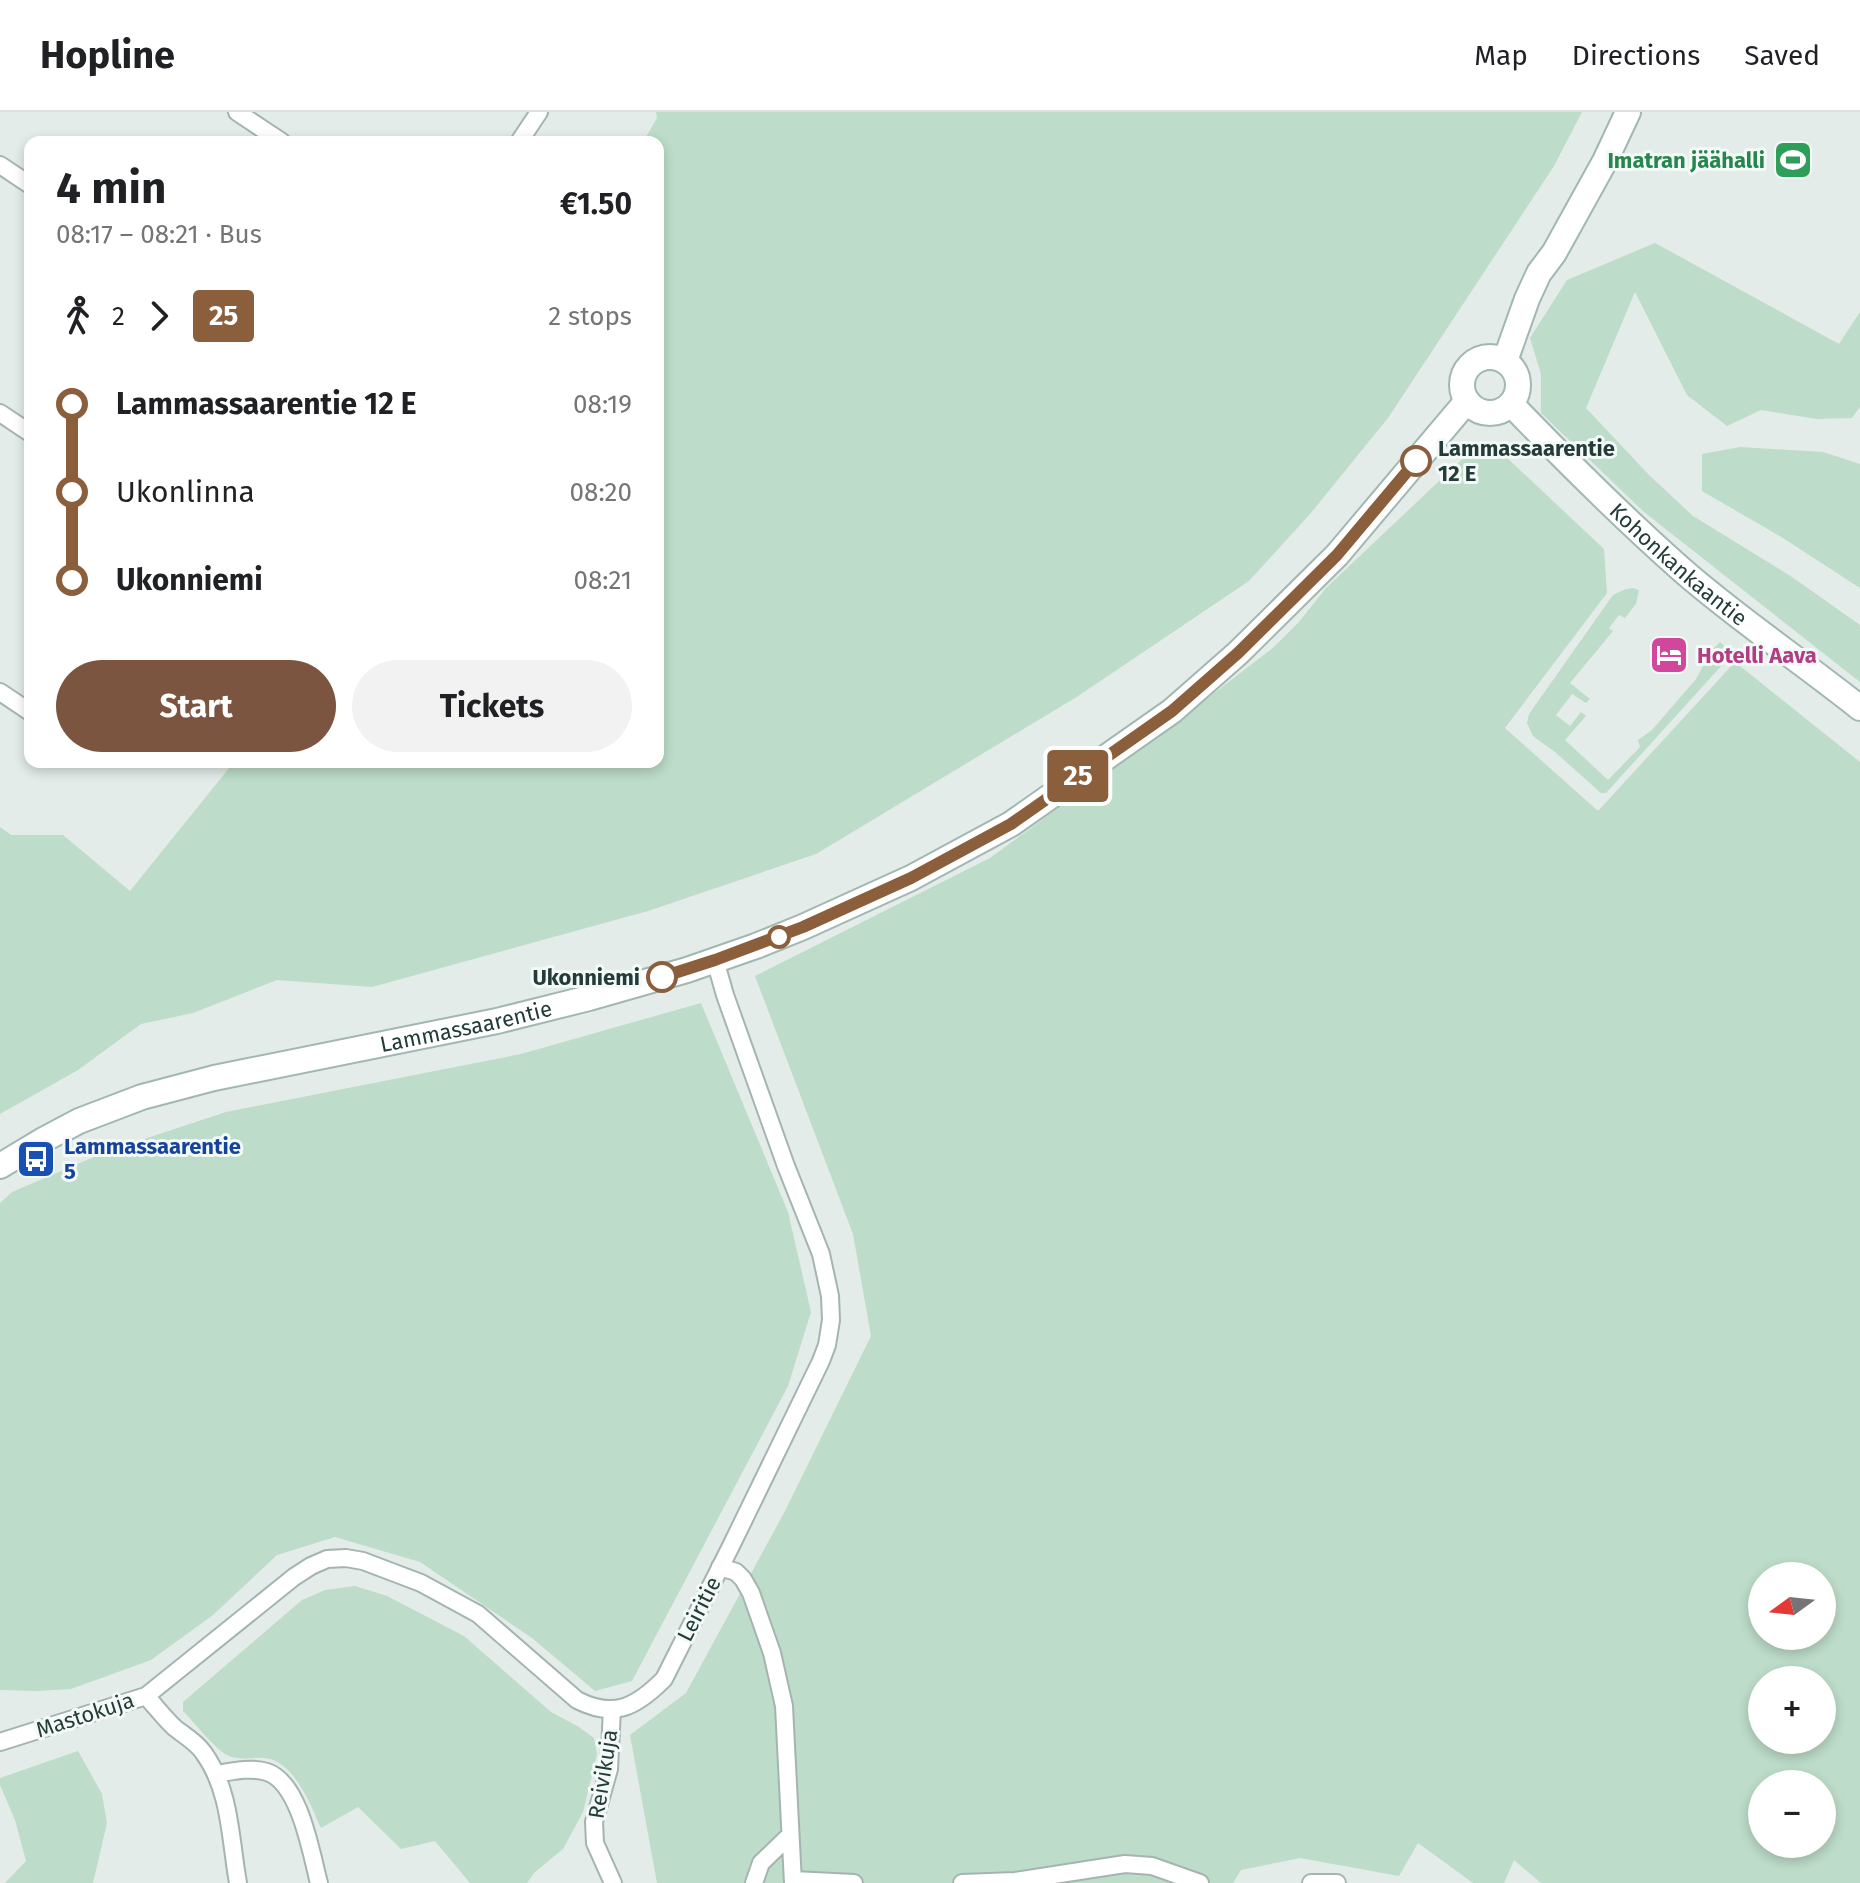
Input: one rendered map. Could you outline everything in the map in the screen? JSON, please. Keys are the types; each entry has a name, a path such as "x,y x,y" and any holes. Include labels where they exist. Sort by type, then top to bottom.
{"street":[{"path":"237,112 273,136"},
{"path":"523,136 539,112"},
{"path":"1505,361 1539,273 1554,253 1605,161 1628,112"},
{"path":"0,165 24,181"},
{"path":"1495,357 1505,361 1516,373 1518,381 1511,404 1494,413 1474,409 1463,391 1462,380 1466,370 1484,358 1495,357"},
{"name":"Lammassaarentie","path":"0,1166 79,1121 142,1097 214,1078 497,1021 589,998 715,960 803,927 911,878 1011,824 1172,711 1238,653 1337,555 1467,401"},
{"name":"Kohonkankaantie","path":"1511,404 1579,474 1681,569 1860,708"},
{"path":"0,413 24,429"},
{"path":"0,692 24,708"},
{"name":"Leiritie","path":"612,1709 639,1701 664,1679 821,1361 831,1320 830,1296 821,1254 786,1166 715,960"},
{"path":"146,1696 294,1577 327,1559 346,1558 363,1561 421,1583 457,1601 478,1614 577,1700 594,1708 612,1709"},
{"path":"720,1567 736,1572 743,1579 772,1653 784,1706 793,1881 854,1883"},
{"name":"Mastokuja","path":"0,1742 146,1696 202,1751 217,1774 224,1795 238,1883"},
{"name":"Reivikuja","path":"612,1709 609,1769 594,1822 595,1843 613,1883"},
{"path":"217,1774 253,1770 280,1778 293,1798 304,1827 319,1883"},
{"path":"754,1883 761,1863 790,1835"},
{"path":"962,1883 1015,1881 1125,1864 1152,1866 1200,1883"},
{"path":"1311,1883 1337,1883"}],"green space":[{"path":"656,112 1582,112 1554,166 1388,418 1310,514 1249,581 1075,698 816,854 648,911 372,987 277,980 193,1013 141,1024 78,1070 0,1114 0,827 11,835 63,835 130,891 229,768 664,768 664,136 646,136 657,118"},
{"path":"1655,243 1839,344 1860,312 1860,407 1852,418 1817,419 1761,410 1727,426 1687,395 1635,292 1586,408 1649,475 1693,516 1792,577 1860,625 1860,682 1644,512 1541,413 1541,374 1530,338 1567,280"},
{"path":"1740,447 1823,452 1860,464 1860,588 1702,491 1702,454"},
{"path":"1474,448 1504,455 1604,549 1607,593 1505,728 1598,811 1735,662 1860,762 1860,1883 1541,1883 1514,1860 1504,1883 1473,1883 1418,1843 1399,1876 1300,1858 1241,1870 1233,1883 657,1883 630,1735 686,1693 785,1511 871,1336 853,1234 755,976 990,858 1213,694 1274,647 1326,588"},
{"path":"1633,588 1639,590 1636,604 1625,618 1619,615 1609,628 1613,631 1570,683 1590,699 1586,703 1572,694 1556,715 1570,726 1581,712 1586,716 1565,740 1608,780 1640,747 1638,740 1652,730 1696,679 1711,651 1720,642 1733,653 1606,793 1601,793 1533,736 1527,723 1529,714 1613,595"},
{"path":"701,1003 788,1212 811,1312 788,1386 632,1681 595,1691 532,1638 420,1562 335,1537 277,1555 213,1615 151,1660 71,1689 0,1690 0,1203 12,1192 108,1151 226,1112 521,1054"},
{"path":"355,1586 387,1596 464,1636 551,1712 594,1738 597,1754 583,1812 563,1849 534,1873 527,1883 470,1883 435,1841 401,1849 358,1807 321,1828 300,1785 284,1766 264,1758 227,1755 183,1711 183,1702 302,1600 325,1590"},
{"path":"78,1751 102,1794 107,1823 93,1883 5,1883 26,1861 0,1778"}],"bus line":[{"name":"25","path":"662,977 803,927 911,878 1011,824 1172,711 1238,653 1337,555 1416,461"}],"place":[{"name":"Imatran jäähalli","path":"1793,160"},
{"name":"Lammassaarentie 12 E","path":"1416,461"},
{"name":"Hotelli Aava","path":"1669,655"},
{"name":"Ukonniemi","path":"662,977"},
{"name":"Lammassaarentie 5","path":"36,1159"}]}
